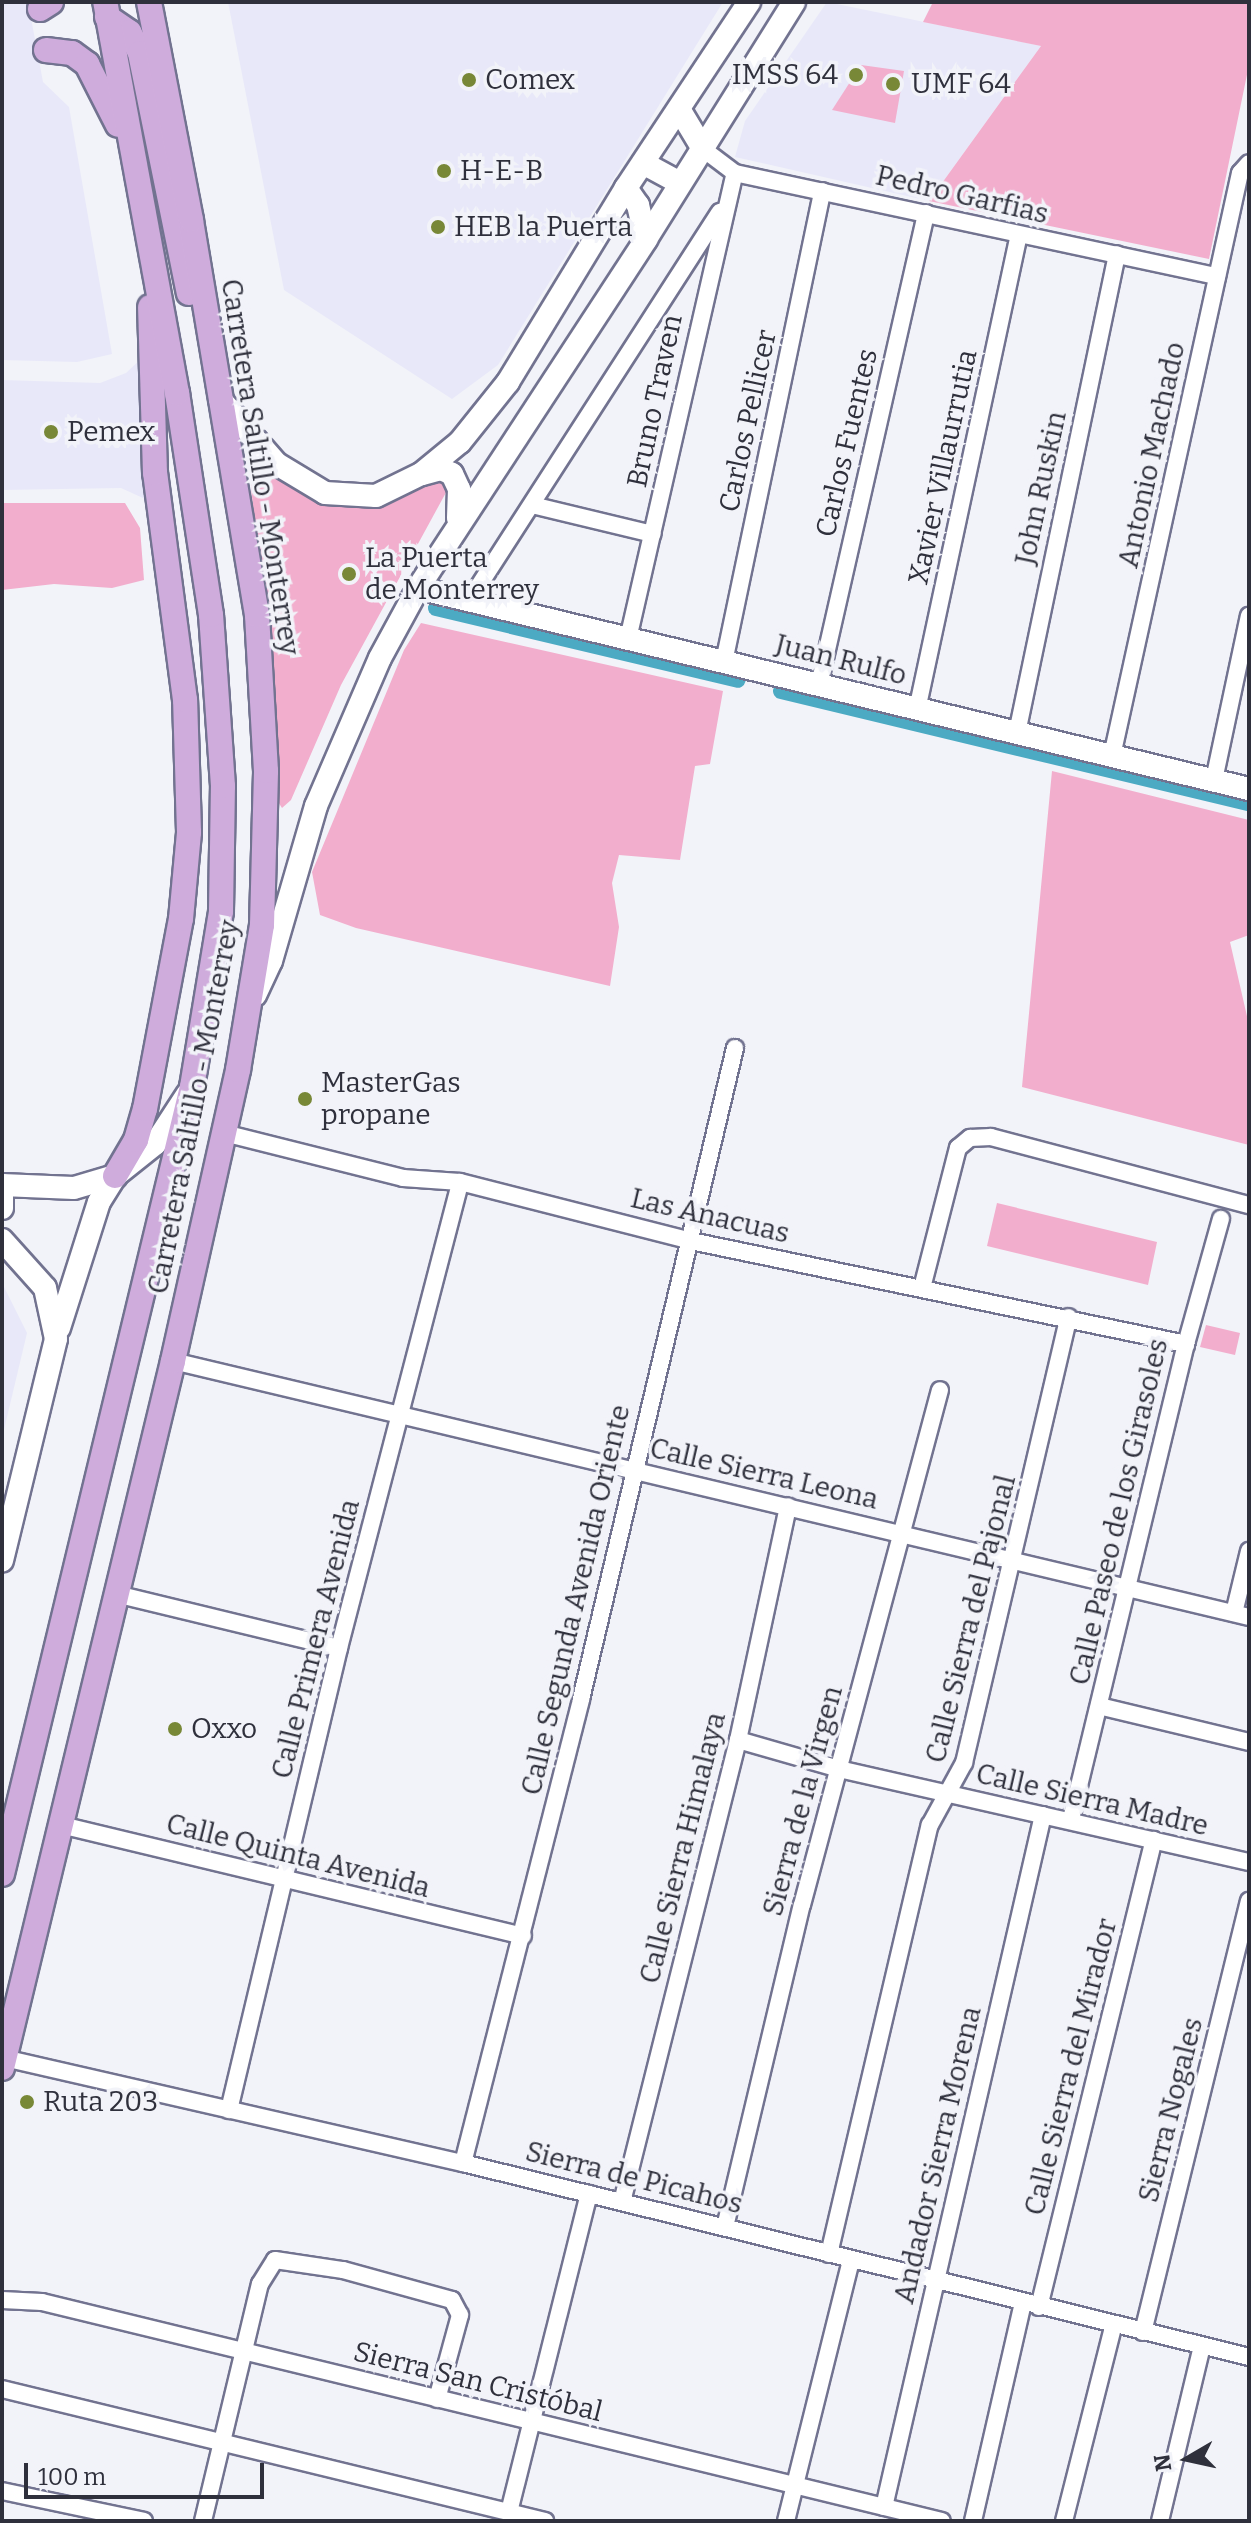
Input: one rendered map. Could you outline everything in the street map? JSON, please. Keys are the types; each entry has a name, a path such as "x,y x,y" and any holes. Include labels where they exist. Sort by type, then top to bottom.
{"main road":[{"name":"Carretera Saltillo - Monterrey","path":"3,2063 173,1361 224,1133 250,1007 266,865 264,713 257,615 149,2"},
{"path":"421,474 460,442 508,382 626,188 749,2"},
{"path":"250,1007 271,961 325,783 418,588 458,519 646,239 794,2"},
{"name":"Carretera Saltillo - Monterrey","path":"2,1874 192,1087 221,911 223,786 215,654 108,7"},
{"path":"108,7 140,53 191,304 215,366"},
{"path":"46,50 72,53 87,64 135,159"},
{"path":"679,109 703,149"},
{"path":"643,163 680,183"},
{"path":"626,188 638,205 646,239"},
{"path":"149,245 155,473 203,833 221,911"},
{"path":"220,399 277,464 325,493 376,496 421,474 441,469 452,474 459,489 458,519"},
{"name":"Juan Rulfo","path":"418,588 1249,789"},
{"path":"2,1560 56,1339 99,1202 142,1125 183,906 189,832 185,700"},
{"path":"2,1208 2,1185 74,1188 115,1176 155,1144 192,1087"},
{"path":"2,1240 45,1288 56,1339"}],"street":[{"name":"Pedro Garfias","path":"703,149 735,173 1217,276"},
{"name":"Antonio Machado","path":"1112,756 1217,276 1246,165"},
{"name":"Bruno Traven","path":"628,639 723,209 735,173"},
{"name":"Carlos Pellicer","path":"724,662 822,191"},
{"path":"469,601 693,247 723,209"},
{"name":"Carlos Fuentes","path":"819,685 926,213"},
{"name":"Xavier Villaurrutia","path":"917,710 1019,235"},
{"name":"John Ruskin","path":"1017,733 1117,254"},
{"path":"532,505 653,534"},
{"path":"1214,780 1249,616"},
{"name":"Calle Segunda Avenida Oriente","path":"463,2163 523,1936 632,1468 691,1241 735,1048"},
{"name":"Las Anacuas","path":"224,1133 403,1178 460,1182 691,1241 1069,1317 1186,1344"},
{"path":"922,1288 958,1148 970,1138 991,1137 1249,1205"},
{"name":"Calle Primera Avenida","path":"229,2110 339,1648 460,1182"},
{"name":"Calle Paseo de los Girasoles","path":"1071,1819 1186,1344 1221,1219"},
{"name":"Calle Sierra del Pajonal","path":"829,2254 930,1825 950,1794 964,1763 1069,1317"},
{"name":"Calle Sierra Leona","path":"173,1361 1242,1615"},
{"name":"Sierra de la Virgen","path":"725,2227 839,1769 940,1390"},
{"name":"Calle Sierra Himalaya","path":"622,2202 738,1740 788,1506"},
{"path":"1242,1615 1249,1551"},
{"path":"116,1594 339,1648"},
{"path":"1099,1706 1249,1742"},
{"name":"Calle Sierra Madre","path":"738,1740 839,1769 1071,1819 1249,1862"},
{"name":"Andador Sierra Morena","path":"884,2507 1043,1815"},
{"name":"Calle Quinta Avenida","path":"61,1825 523,1936"},
{"name":"Calle Sierra del Mirador","path":"973,2521 1154,1840"},
{"name":"Sierra Nogales","path":"1143,2332 1249,1901"},
{"name":"Sierra de Picahos","path":"3,2063 463,2163 1249,2357"},
{"path":"509,2512 589,2194"},
{"path":"203,2521 263,2273 275,2260 343,2270 457,2304 459,2321 437,2399"},
{"path":"786,2521 851,2260"},
{"name":"Sierra San Cristóbal","path":"2,2300 42,2302 942,2521"},
{"path":"1064,2521 1114,2324"},
{"path":"1160,2521 1202,2346"},
{"path":"2,2389 545,2521"},
{"path":"2,2491 144,2521"}],"shaded area":[{"path":"2,2 28,2 43,82 69,107 112,354 77,362 2,360"},
{"name":"HEB la Puerta","path":"228,2 723,2 498,365 452,399 284,290"},
{"name":"UMF 64","path":"827,2 1041,46 929,201 735,157 745,121"},
{"path":"933,2 1249,2 1249,65 1209,259 929,201 1041,46 923,22"},
{"path":"861,65 904,71 895,123 832,110"},
{"path":"144,356 154,503 121,488 2,490 2,380 100,383 126,373"},
{"path":"266,472 330,501 436,472 449,487 341,685 291,800 282,808 275,797 272,674 251,488 252,480"},
{"path":"2,503 125,503 140,528 144,580 112,588 54,584 2,590"},
{"path":"421,623 723,691 710,764 695,766 680,860 619,855 612,883 619,927 610,986 356,928 320,915 312,872 404,650"},
{"path":"1052,771 1249,820 1249,935 1230,942 1249,1025 1249,1145 1022,1087"},
{"path":"997,1203 1157,1242 1148,1285 987,1246"},
{"path":"2,1283 27,1333 2,1438"},
{"path":"1206,1325 1240,1333 1235,1355 1200,1347"}],"waterway":[{"path":"436,608 738,680"},
{"path":"781,691 1249,803"}],"place":[{"name":"IMSS 64","path":"856,75"},
{"name":"Comex","path":"469,80"},
{"name":"UMF 64","path":"893,84"},
{"name":"H-E-B","path":"444,171"},
{"name":"HEB la Puerta","path":"438,227"},
{"name":"Pemex","path":"51,432"},
{"name":"La Puerta de Monterrey","path":"349,574"},
{"name":"MasterGas propane","path":"305,1099"},
{"name":"Oxxo","path":"175,1729"},
{"name":"Ruta 203","path":"27,2102"}]}
